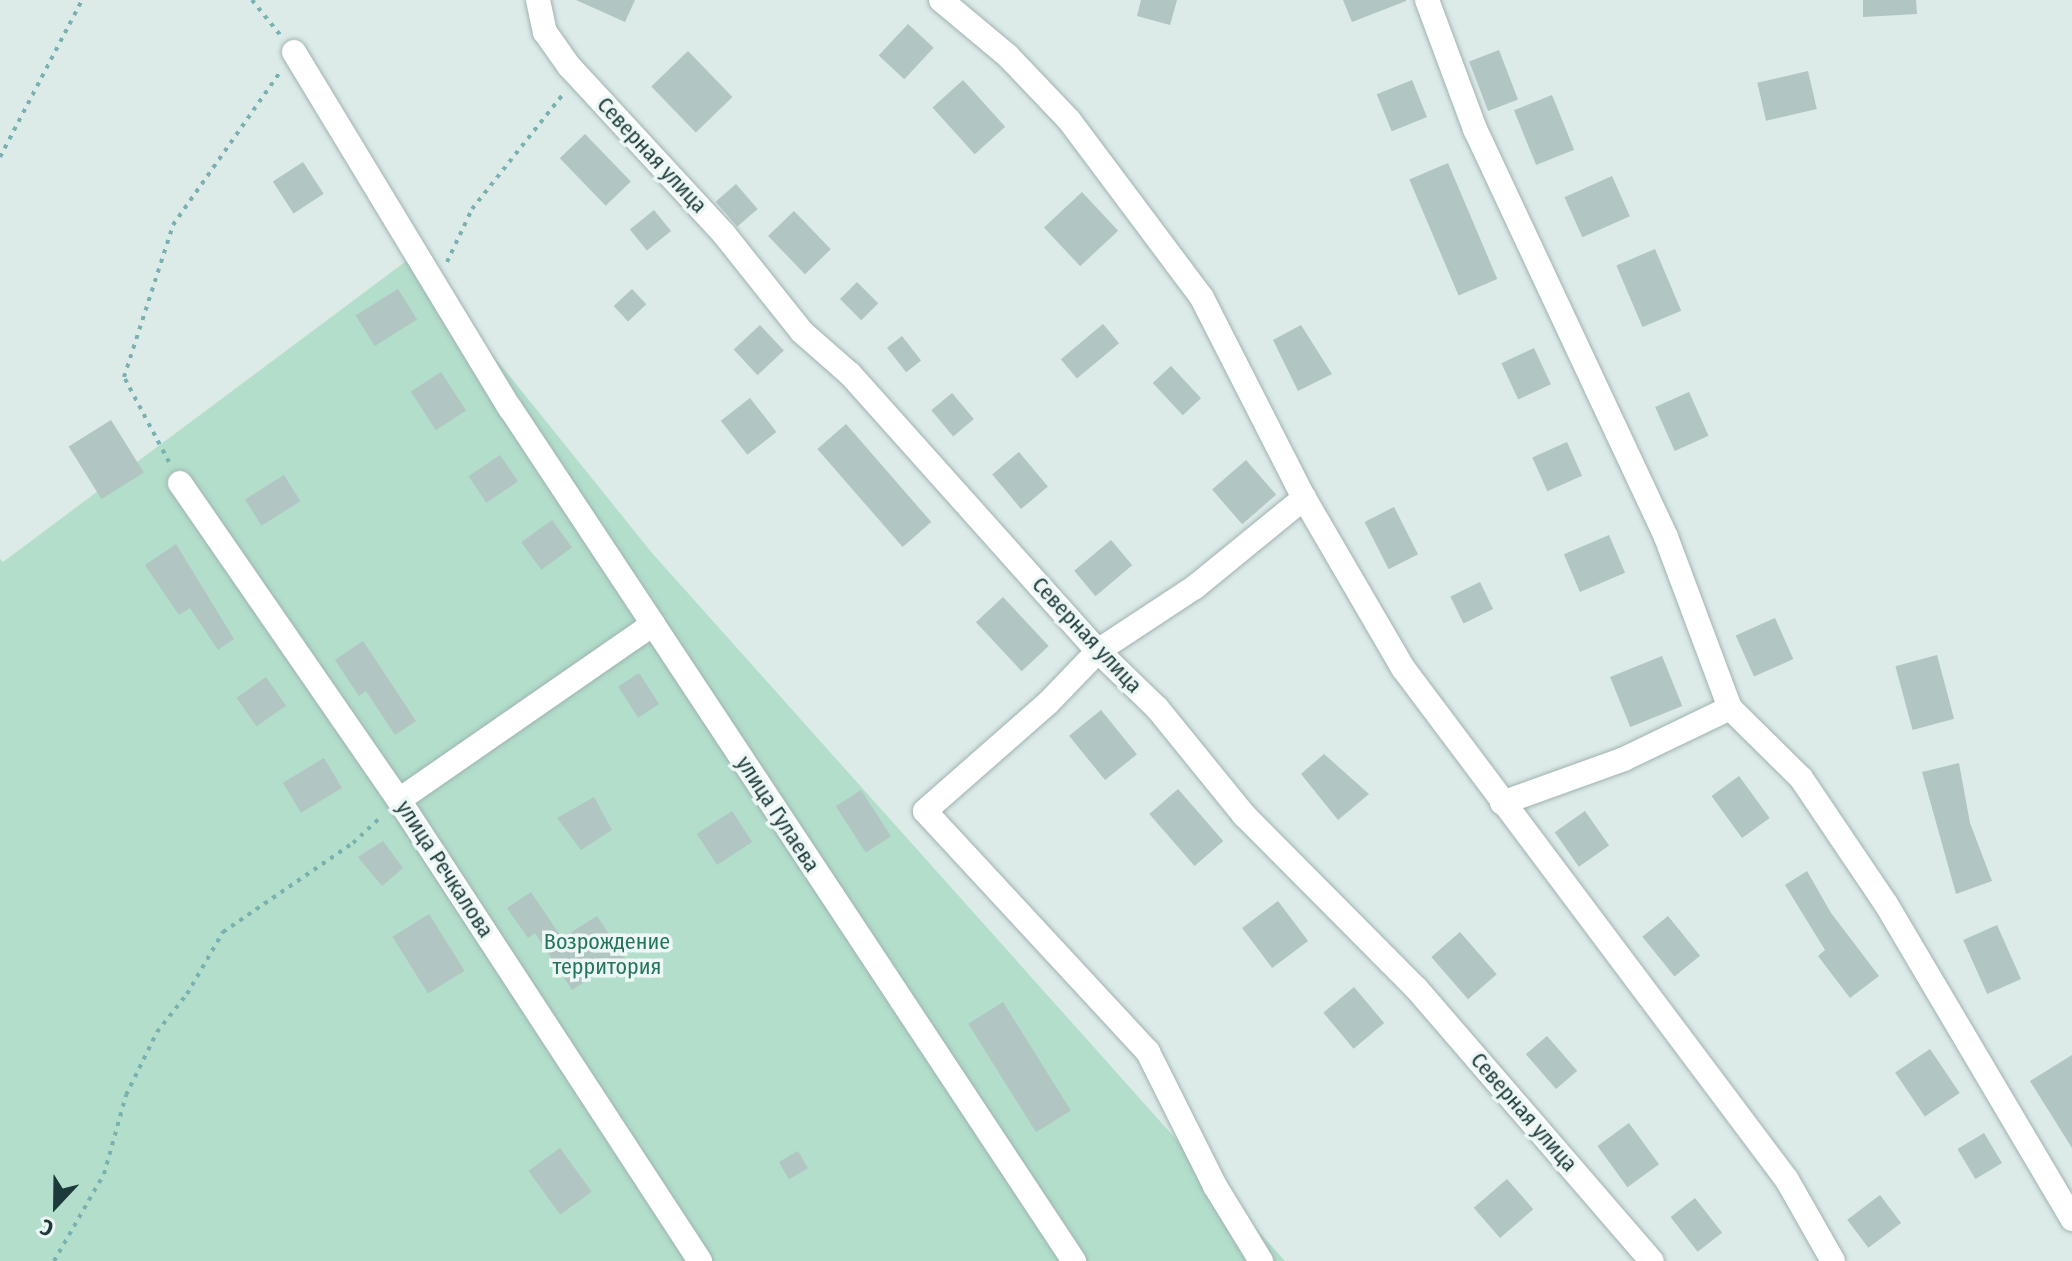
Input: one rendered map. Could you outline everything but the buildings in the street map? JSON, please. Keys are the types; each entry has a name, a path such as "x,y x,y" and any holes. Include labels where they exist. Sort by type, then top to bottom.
{"street":[{"name":"Северная улица","path":"538,0 545,32 569,66 724,234 802,332 850,374 1098,651 1157,708 1244,815 1416,988 1652,1261"},
{"path":"941,0 1043,91 1154,231 1229,344 1304,498 1403,668 1787,1180 1833,1261"},
{"path":"1427,0 1475,129 1666,537 1730,708 1801,778 1852,853 1944,997 2072,1219"},
{"name":"улица Гулаева","path":"294,52 435,285 653,624 1074,1261"},
{"name":"улица Речкалова","path":"180,483 399,800 700,1261"},
{"path":"1261,1261 1215,1186 1148,1052 925,811 1048,703 1098,651 1195,587 1304,498"},
{"path":"399,800 653,624"},
{"path":"1502,803 1624,759 1730,708"}],"path":[{"path":"0,157 82,0"},
{"path":"180,483 124,377 173,225 294,52 252,0"},
{"path":"435,285 472,209 507,160 557,105 569,66"},
{"path":"54,1261 104,1174 126,1095 157,1032 187,994 223,932 353,843 399,800"}],"green space":[{"name":"Возрождение территория","path":"413,256 652,553 1285,1261 0,1261 0,559 3,562"}]}
